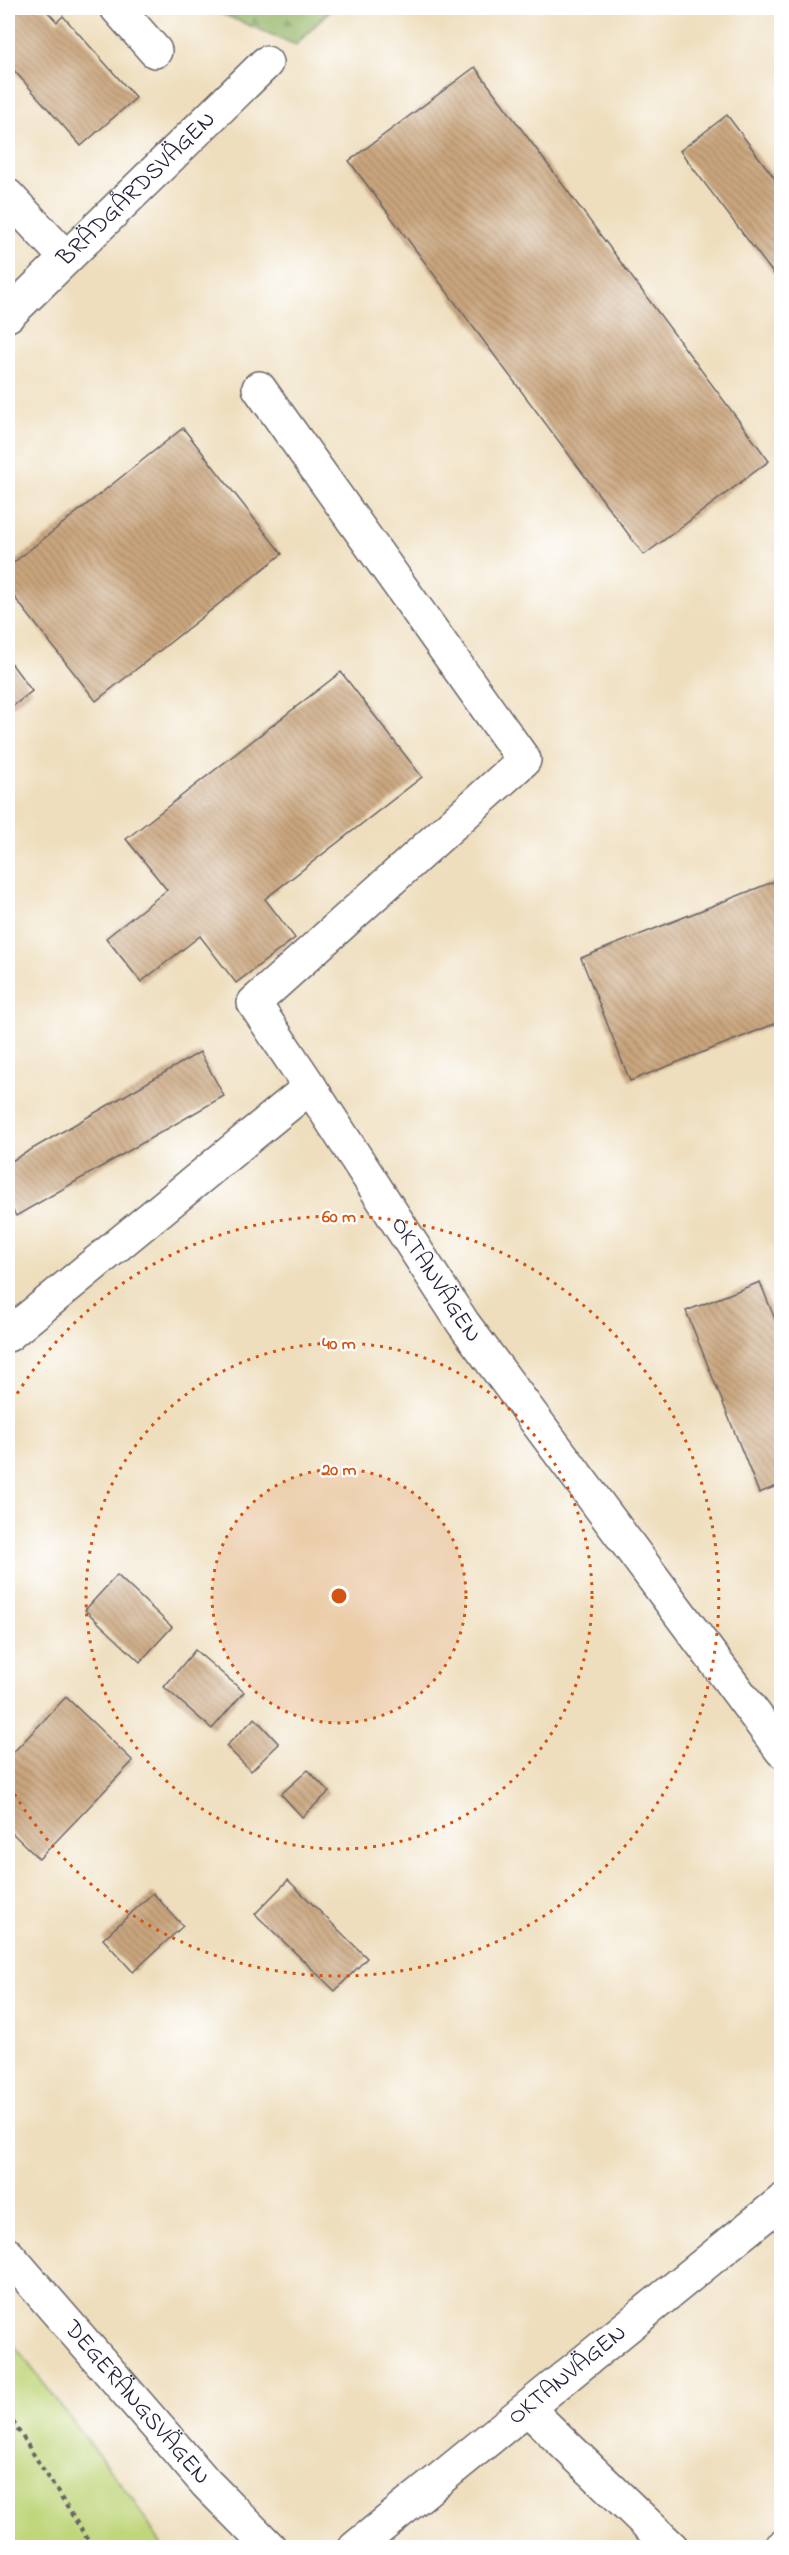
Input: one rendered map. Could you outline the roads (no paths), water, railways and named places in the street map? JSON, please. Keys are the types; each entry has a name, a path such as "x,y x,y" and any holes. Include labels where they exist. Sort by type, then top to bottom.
{"street":[{"path":"117,8 155,51"},
{"name":"BRÄDGÅRDSVÄGEN","path":"8,315 266,63"},
{"path":"8,196 66,258"},
{"name":"OKTANVÄGEN","path":"259,388 524,760 254,1003 463,1323 782,1751"},
{"path":"8,1335 310,1087"},
{"name":"OKTANVÄGEN","path":"355,2547 782,2201"},
{"name":"DEGERÄNGSVÄGEN","path":"8,2255 206,2483 270,2547"},
{"path":"528,2409 672,2547"}]}
